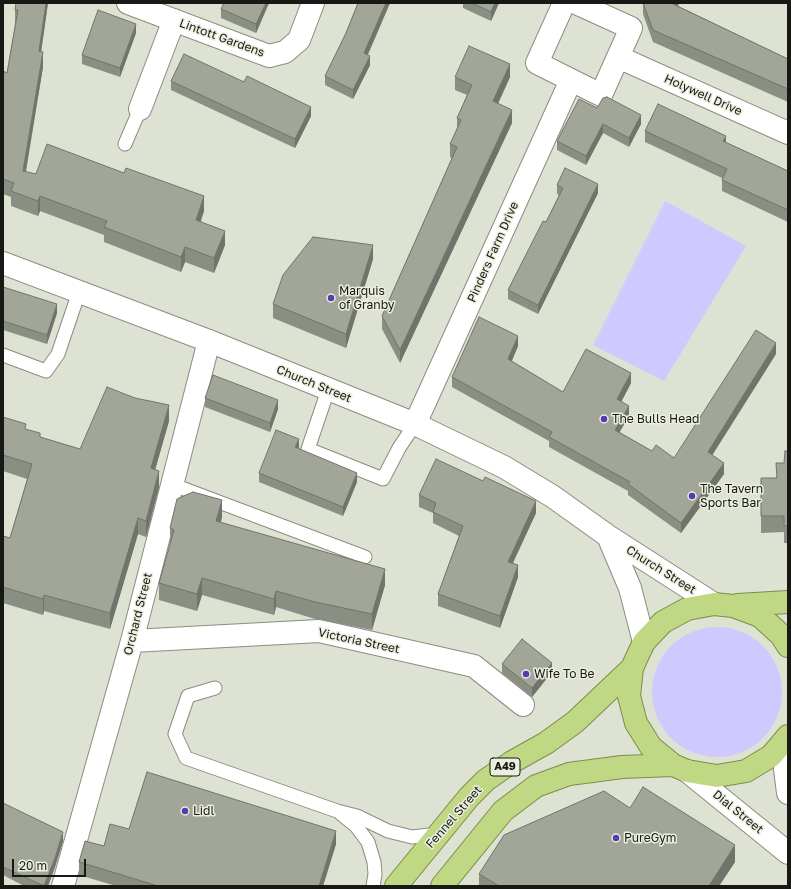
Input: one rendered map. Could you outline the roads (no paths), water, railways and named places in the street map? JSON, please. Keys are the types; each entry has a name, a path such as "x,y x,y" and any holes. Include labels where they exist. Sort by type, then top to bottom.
{"highway":[{"name":"A49","path":"680,768 651,747 636,723 629,696 632,668 644,642 663,622 687,609 724,605 788,602"},
{"path":"724,605 760,616 781,635 788,646"},
{"name":"Fennel Street","path":"396,886 469,797 486,780 512,762 546,743 575,722 632,668"},
{"name":"A49","path":"442,886 503,811 536,786 569,774 622,767 680,768 717,776 746,771 771,756 788,736"}],"street":[{"name":"Lintott Gardens","path":"128,3 269,56 286,52 299,40 314,3"},
{"path":"564,3 537,63 601,95 631,28 576,3"},
{"path":"140,109 174,20"},
{"name":"Holywell Drive","path":"618,57 788,133"},
{"name":"Pinders Farm Drive","path":"415,424 571,80"},
{"name":"Church Street","path":"3,263 209,342 415,424 510,471 552,496 608,536 724,605"},
{"name":"Orchard Street","path":"64,886 132,642 171,484 209,342"},
{"name":"Church Street","path":"608,536 630,588 644,642"},
{"name":"Victoria Street","path":"132,642 319,631 474,666 523,705"},
{"path":"788,749 785,769 788,793"},
{"name":"Dial Street","path":"680,768 788,853"}],"lane":[{"path":"125,144 140,109"},
{"path":"3,355 46,371 58,354 79,292"},
{"path":"328,390 308,449 383,479 399,448 415,424"},
{"path":"171,484 365,557"},
{"path":"214,688 188,696 175,734 186,758 297,795 337,811 357,816 388,831 412,837 438,834"},
{"path":"337,811 356,826 368,842 374,862 375,874 373,886"}],"place":[{"name":"Marquis of Granby","path":"331,298"},
{"name":"The Bulls Head","path":"604,419"},
{"name":"The Tavern Sports Bar","path":"692,496"},
{"name":"Wife To Be","path":"526,674"},
{"name":"Lidl","path":"185,811"},
{"name":"PureGym","path":"616,838"}]}
